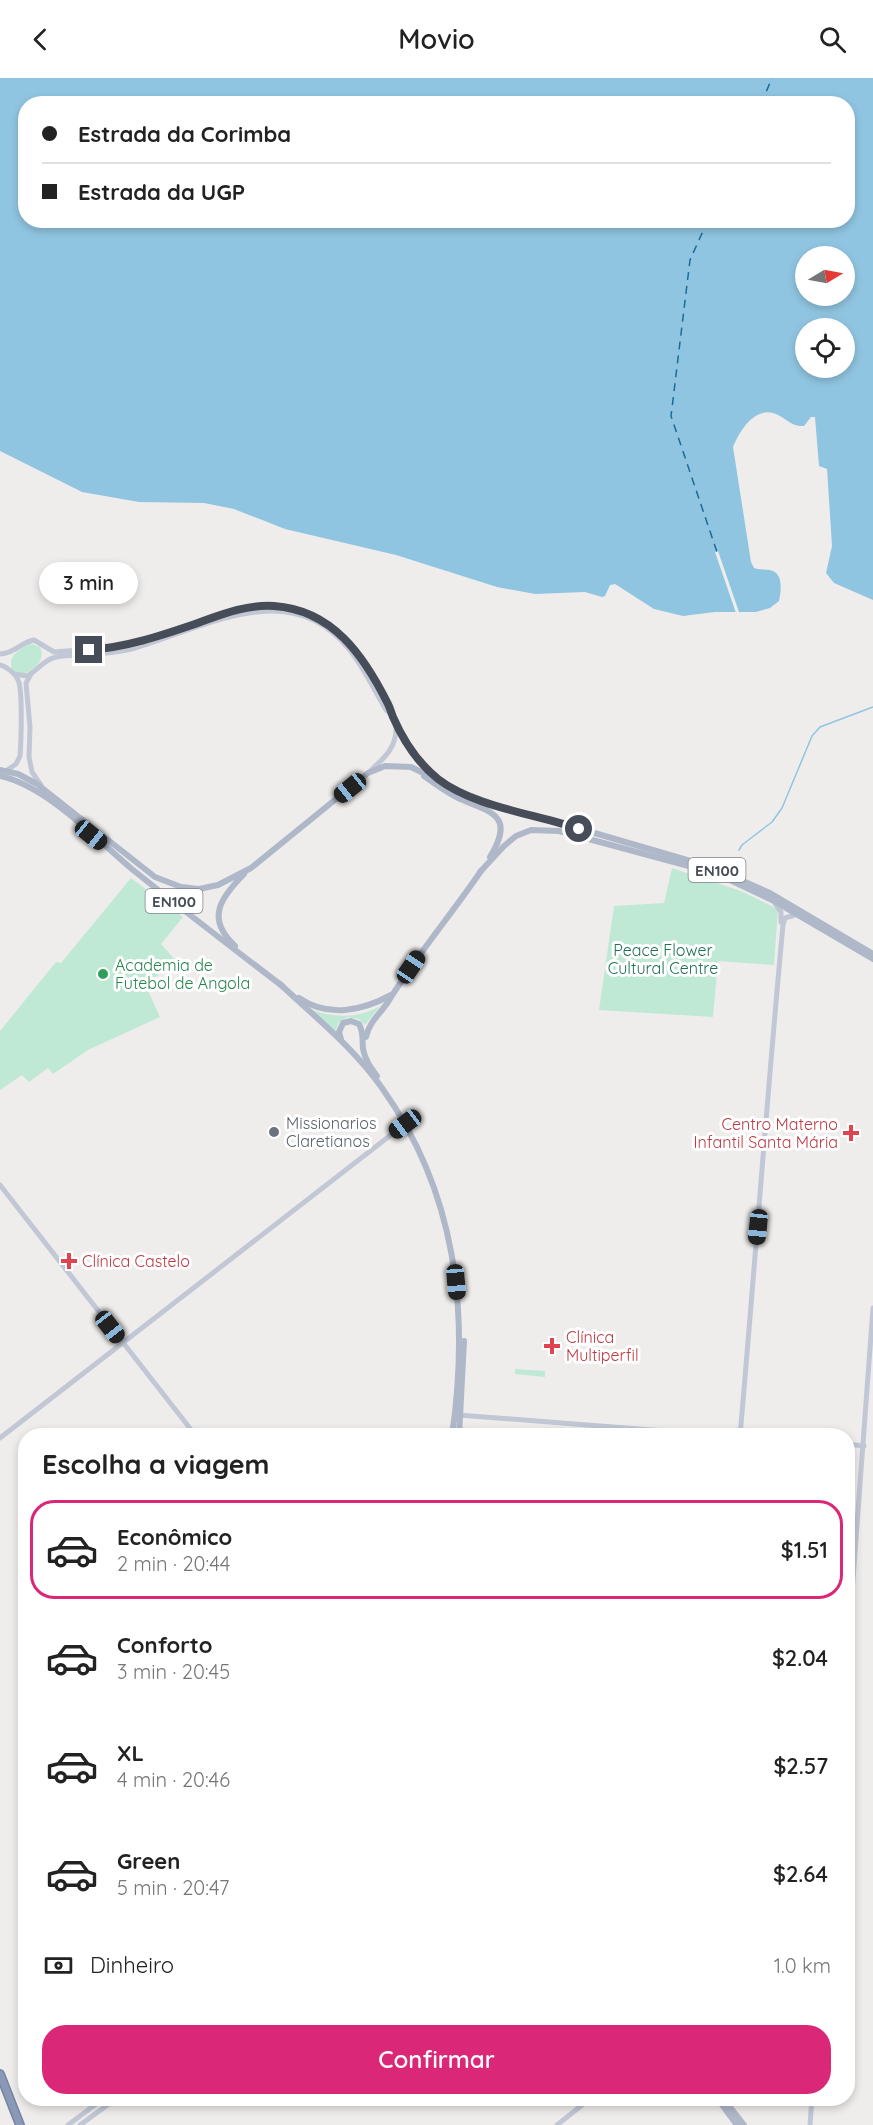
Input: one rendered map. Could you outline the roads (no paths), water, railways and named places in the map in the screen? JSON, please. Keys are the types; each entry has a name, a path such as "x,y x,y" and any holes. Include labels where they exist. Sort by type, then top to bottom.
{"highway":[{"path":"0,2074 18,2125"},
{"path":"0,2084 18,2125"}],"main road":[{"path":"0,654 12,651 30,641 38,641 57,652 119,647 237,610 260,605 295,608 326,622 347,639 357,651 384,696 396,724 414,753 439,780"},
{"path":"46,790 33,775 29,757 30,727 26,683 31,674 45,662 58,657 132,649 237,615 261,610 283,612 311,619 338,638 353,655 386,710 391,714"},
{"path":"44,646 45,662"},
{"path":"8,669 8,658 12,651"},
{"path":"0,665 14,674 20,683 20,756 16,764 3,771"},
{"path":"14,674 23,676 31,674"},
{"path":"368,773 392,749 396,738 396,724"},
{"path":"20,756 24,760 29,757"},
{"name":"EN100","path":"3,771 27,778 46,790 145,870 173,885 189,889 208,888 251,868 368,773 391,766 404,766 480,800 687,860 734,876 790,904 873,954"},
{"path":"417,770 443,789 489,811 500,824 500,840 480,872"},
{"name":"EN100","path":"0,776 16,780 44,796 257,967 302,1001 322,1009 354,1010 364,1008 392,995 420,952 480,872 516,836 531,830 550,830 626,848 706,871 774,901 873,959"},
{"path":"251,868 224,898 219,908 218,919 226,937 257,967"},
{"path":"741,1428 782,929 782,914 774,901"},
{"path":"782,929 785,918 798,914"},
{"path":"280,984 357,1058"},
{"path":"365,1055 367,1030 392,995"},
{"path":"457,1428 460,1338 456,1282 445,1222 420,1151 405,1124 382,1088 339,1035 340,1028 346,1022 354,1021 362,1027 365,1055 423,1149 435,1178 448,1221 456,1256 463,1309 463,1362 457,1428"},
{"path":"0,1438 405,1124"},
{"path":"0,1185 190,1428"},
{"path":"855,1559 873,1308"},
{"path":"459,1415 626,1428"},
{"path":"855,1445 864,1446"},
{"path":"68,2125 93,2106"},
{"path":"80,2125 106,2106"},
{"path":"556,2125 581,2106"},
{"path":"723,2106 737,2125"},
{"path":"729,2106 744,2125"},
{"path":"810,2125 811,2106"}],"water":[{"path":"0,78 873,78 873,600 834,583 826,573 832,546 827,469 819,466 815,417 811,417 804,426 800,426 778,415 763,413 750,420 733,447 751,562 754,568 770,570 780,578 779,601 770,608 756,612 715,612 683,616 654,609 615,584 610,585 605,596 602,597 585,592 535,594 497,587 396,555 285,529 234,509 204,503 139,502 82,492 0,451"}],"waterway":[{"path":"739,850 742,845 772,822 782,808 812,736 820,727 873,707"}],"place":[{"name":"Academia de Futebol de Angola","path":"103,974"},
{"name":"Missionarios Claretianos","path":"274,1132"},
{"name":"Centro Materno Infantil Santa Mária","path":"851,1133"},
{"name":"Clínica Castelo","path":"69,1261"},
{"name":"Clínica Multiperfil","path":"552,1346"}],"park label":[{"name":"Peace Flower Cultural Centre","path":"663,959"}]}
